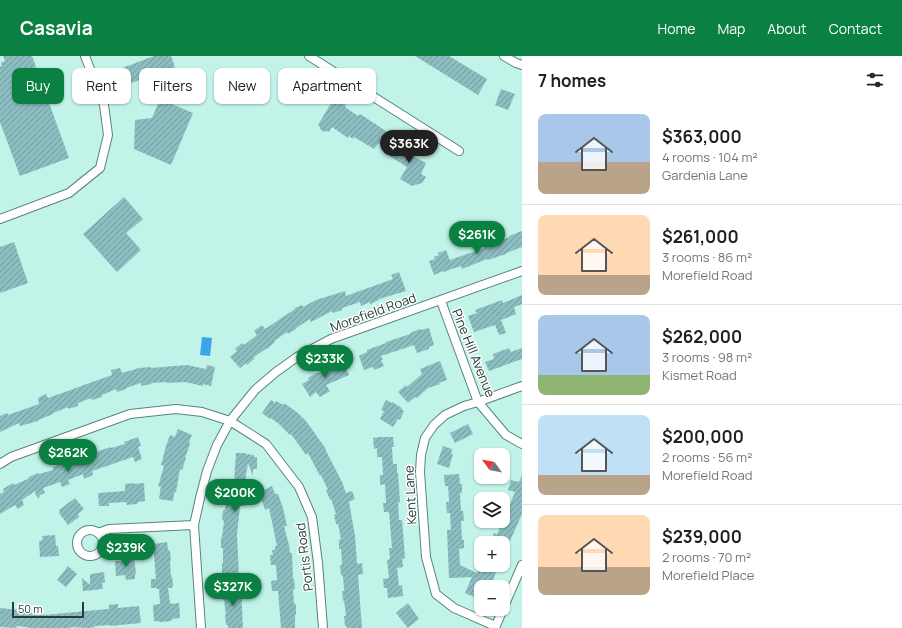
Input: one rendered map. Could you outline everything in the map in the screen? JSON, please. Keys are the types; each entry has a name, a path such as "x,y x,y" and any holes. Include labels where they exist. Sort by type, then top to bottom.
{"street":[{"path":"0,219 69,193 100,168 108,135 104,105 85,56"},
{"path":"309,56 458,151"},
{"path":"504,56 522,65"},
{"name":"Morefield Road","path":"201,628 194,525 207,471 218,445 230,421 255,390 296,357 331,339 522,271"},
{"name":"Pine Hill Avenue","path":"441,300 478,402 506,435 522,444"},
{"name":"Kent Lane","path":"495,627 454,608 436,594 426,557 420,472 421,455 425,438 434,425 445,414 522,386"},
{"name":"Portis Road","path":"0,464 10,457 130,414 176,409 202,412 230,421 266,444 299,487 312,517 318,563 323,628"},
{"path":"98,533 109,529 194,525"},
{"path":"510,593 522,565"},
{"path":"495,627 500,616"}],"water":[{"path":"202,337 212,338 210,356 200,355"}],"building":[{"path":"3,56 32,56 36,68 12,68 12,104 49,104 69,158 20,176 0,122 0,67 2,66 1,63 5,61"},
{"path":"154,56 171,56 175,67 139,68 139,80 131,83 131,68 122,68"},
{"path":"415,56 449,56 487,79 478,95"},
{"path":"501,89 515,94 508,110 495,105"},
{"path":"158,104 172,104 193,113 171,165 134,149 135,120 152,118"},
{"path":"331,104 344,104 346,105 345,107 358,116 360,114 386,131 380,139 382,143 378,144 374,149 354,137 353,139 349,136 348,138 332,127 329,132 324,132 318,125"},
{"path":"403,140 412,146 407,153 426,163 421,174 426,177 422,183 412,186 400,179 407,167 391,157 389,154 398,141 402,143"},
{"path":"124,197 143,219 126,233 141,250 117,272 83,234"},
{"path":"522,231 522,247 462,269 461,266 434,275 429,261 435,259 434,257 439,255 438,253 446,250 450,260 484,248 483,246 510,237 509,236"},
{"path":"14,242 28,283 0,293 0,247"},
{"path":"399,272 406,291 379,299 370,304 370,302 361,306 360,302 342,308 342,310 333,313 332,311 311,322 310,319 288,334 287,332 274,341 275,342 254,357 255,358 247,365 246,363 240,368 230,357 237,351 235,349 242,343 244,345 257,335 254,331 262,325 265,329 295,308 302,305 303,307 316,300 345,291 346,296 393,279 391,275"},
{"path":"522,295 522,304 514,307 516,314 501,320 506,333 499,335 495,325 474,332 468,316 477,313 475,310 502,300 503,303"},
{"path":"429,328 434,345 429,347 429,349 417,353 414,345 381,356 384,366 374,370 373,367 364,370 359,356 367,352 367,350 420,329"},
{"path":"509,348 511,352 522,348 522,359 489,371 485,362 494,359 493,354"},
{"path":"341,360 349,375 326,385 330,391 320,397 316,392 310,397 302,384 316,373"},
{"path":"440,361 447,380 428,388 417,398 415,397 408,403 398,392 406,385 407,387 422,374 420,369"},
{"path":"187,365 206,369 207,365 215,367 211,386 203,384 203,386 185,382 167,382 152,383 141,386 141,383 117,392 116,389 102,395 102,397 92,400 91,398 78,403 78,406 68,409 68,407 38,421 20,426 19,423 0,432 0,416 7,413 8,415 39,404 38,398 46,394 48,398 112,375 111,370 120,368 122,373 139,368"},
{"path":"271,400 275,403 276,401 283,405 284,403 306,421 326,449 346,493 352,491 355,499 349,502 355,536 357,563 362,563 363,574 358,575 362,628 347,628 345,626 344,616 346,616 342,591 344,591 343,576 341,575 340,565 342,565 341,549 339,549 339,540 341,539 338,524 336,524 334,515 336,514 326,490 328,490 308,453 306,455 291,434 290,435 279,424 262,413"},
{"path":"386,400 402,408 401,409 404,411 400,420 398,419 393,427 380,419 384,411 381,410"},
{"path":"468,424 473,434 455,443 450,433"},
{"path":"178,429 192,435 189,442 190,444 182,470 180,469 173,501 159,499 161,486 158,487 164,466 161,465 166,446 170,435 175,437"},
{"path":"138,437 141,446 138,447 142,459 135,462 133,457 92,471 93,475 84,479 83,474 68,480 70,484 62,487 60,482 43,488 45,493 40,495 38,499 35,491 22,500 24,505 18,509 15,505 0,514 0,494 4,492 3,489 13,483 14,485 38,473 53,470 53,467 63,465 110,447 125,444 124,442"},
{"path":"393,437 393,464 397,464 400,502 398,503 399,520 402,520 405,558 402,559 403,567 397,568 399,586 402,585 403,596 388,598 387,588 384,588 383,579 389,578 387,560 390,559 389,548 392,548 389,512 384,512 383,503 386,503 385,484 380,485 380,475 383,475 382,457 377,457 377,448 374,449 373,438"},
{"path":"443,446 452,449 451,454 453,454 449,468 437,464"},
{"path":"236,453 246,453 245,454 254,455 254,457 257,457 257,469 253,469 253,476 248,463 242,498 247,496 245,506 240,506 237,535 239,575 222,575 223,548 221,548 221,538 224,521 222,520 223,510 224,511 225,509 228,495 226,495 228,481 234,482"},
{"path":"459,474 460,484 462,484 462,493 460,493 461,511 463,511 464,521 461,521 464,548 459,549 460,565 477,573 496,572 493,580 474,580 474,597 465,593 472,577 449,578 447,530 451,530 450,513 447,513 446,502 449,502 448,486 445,486 444,475"},
{"path":"522,475 522,514 510,541 510,536 493,536 494,533 497,534 500,528 510,528 510,504 515,492 508,490 511,480 519,482"},
{"path":"144,483 145,501 138,502 137,504 127,505 126,502 109,503 109,506 99,506 98,493 125,491 125,484"},
{"path":"272,486 275,494 278,494 283,508 287,526 284,526 290,553 292,553 295,589 293,590 294,604 296,604 295,628 281,628 278,591 272,591 271,581 277,580 276,565 271,565 270,555 273,555 272,550 275,550 275,546 277,546 269,508 265,510 259,492"},
{"path":"75,498 84,509 78,514 79,517 68,525 59,513 59,510"},
{"path":"55,535 59,556 40,557 39,541 43,540 42,536"},
{"path":"167,542 168,550 170,551 171,577 172,576 173,586 172,588 168,588 170,603 179,603 180,618 162,622 154,621 153,605 160,604 159,589 151,588 151,579 156,579 153,544"},
{"path":"134,557 136,574 135,579 126,580 125,575 116,576 115,561 123,561 124,558"},
{"path":"68,566 77,574 66,587 57,580"},
{"path":"104,572 105,582 102,583 103,589 83,591 82,578 90,585 91,574"},
{"path":"241,587 243,628 228,628 228,625 226,625 222,588"},
{"path":"408,603 419,619 408,628 396,613"},
{"path":"118,604 118,608 139,606 141,623 95,626 89,628 0,627 0,608 19,610 27,612 26,613 44,613 44,615 109,609 109,605"}]}
